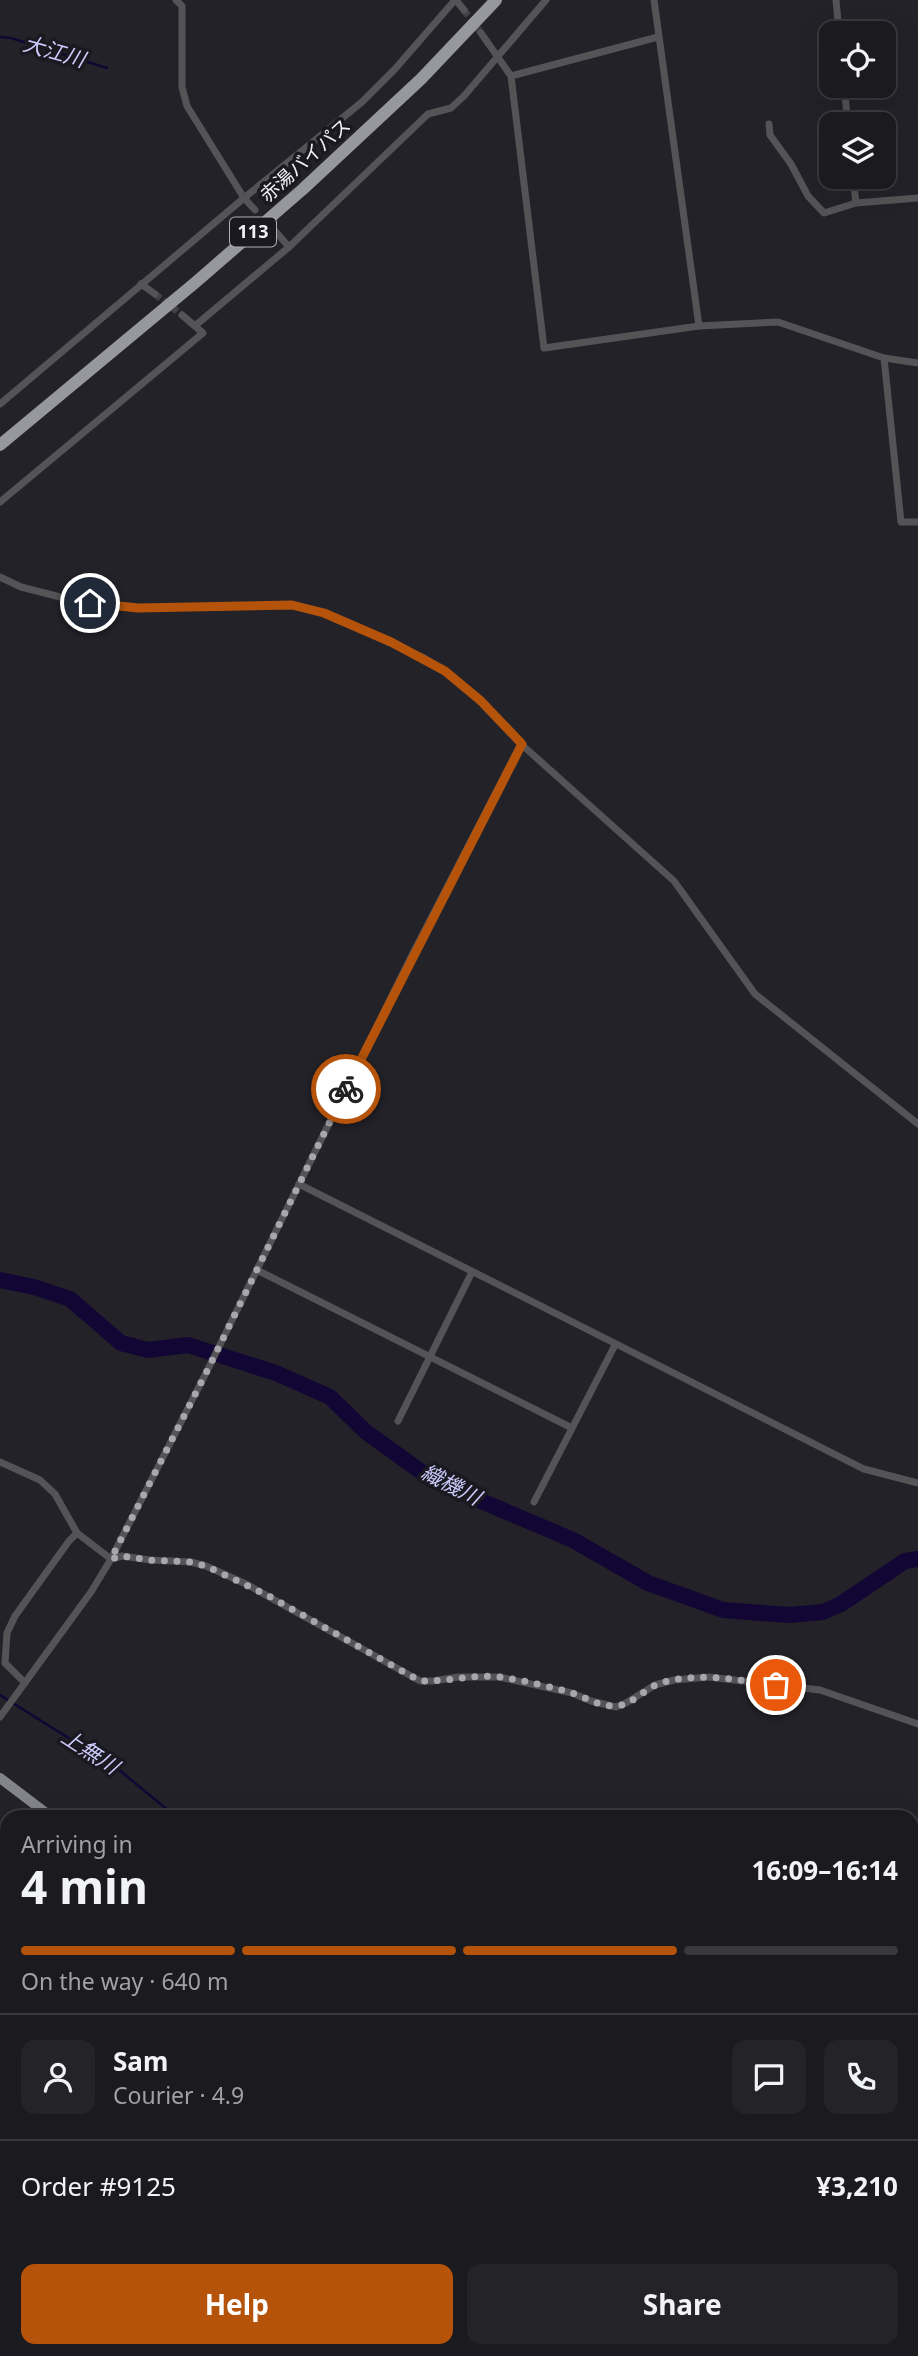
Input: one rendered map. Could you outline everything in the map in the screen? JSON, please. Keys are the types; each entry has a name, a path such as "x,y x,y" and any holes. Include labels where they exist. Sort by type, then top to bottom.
{"highway":[{"name":"赤湯バイパス","path":"0,445 303,189 421,79 495,1"}],"main road":[{"path":"0,1778 42,1810"}],"street":[{"path":"176,0 182,6 182,87 187,106 244,198 255,210"},
{"path":"0,404 362,102 396,69 456,0 464,10"},
{"path":"196,325 289,247 428,114 451,108 464,96 546,0"},
{"path":"654,0 699,326"},
{"path":"836,0 838,21"},
{"path":"481,33 511,76 544,348 699,326 778,322 884,358 918,363"},
{"path":"511,76 658,37"},
{"path":"769,124 770,135 791,164 813,203 824,213 856,203 918,198"},
{"path":"854,189 856,203"},
{"path":"276,232 289,247"},
{"path":"141,284 155,294"},
{"path":"0,502 203,333 182,315"},
{"path":"884,358 901,522 918,522"},
{"path":"0,577 20,587 105,606 138,608 292,605 324,613 391,642 445,671 481,701 522,744 674,881 755,994 918,1124"},
{"path":"0,1717 91,1592 111,1559 411,957 522,744"},
{"path":"299,1184 864,1469 918,1483"},
{"path":"257,1270 572,1429"},
{"path":"398,1421 472,1272"},
{"path":"534,1502 615,1345"},
{"path":"0,1462 21,1469 48,1487 78,1533 111,1559"},
{"path":"25,1683 5,1663 7,1633 15,1616 69,1541 78,1533"},
{"path":"111,1559 122,1556 191,1562 206,1566 257,1590 420,1681 499,1677 572,1693 616,1707 655,1685 674,1680 709,1677 820,1690 918,1724"},
{"path":"0,1627 7,1633"}],"waterway":[{"name":"大江川","path":"0,37 11,38 107,68"},
{"name":"織機川","path":"0,1280 34,1287 70,1299 121,1343 148,1350 188,1345 276,1373 330,1397 366,1432 434,1481 573,1540 648,1583 723,1610 789,1615 823,1612 841,1604 905,1561 918,1559"},
{"name":"上無川","path":"0,1695 118,1769 168,1810"}],"tunnel":[{"path":"464,10 481,33"},
{"path":"155,294 182,315"}],"way so far":[{"path":"346,1089 111,1559 122,1556 191,1562 206,1566 267,1595 420,1681 499,1677 572,1693 616,1707 655,1685 674,1680 709,1677 776,1685"}],"route":[{"path":"90,603 138,608 292,605 324,613 391,642 445,671 481,701 522,744 346,1089"}]}
